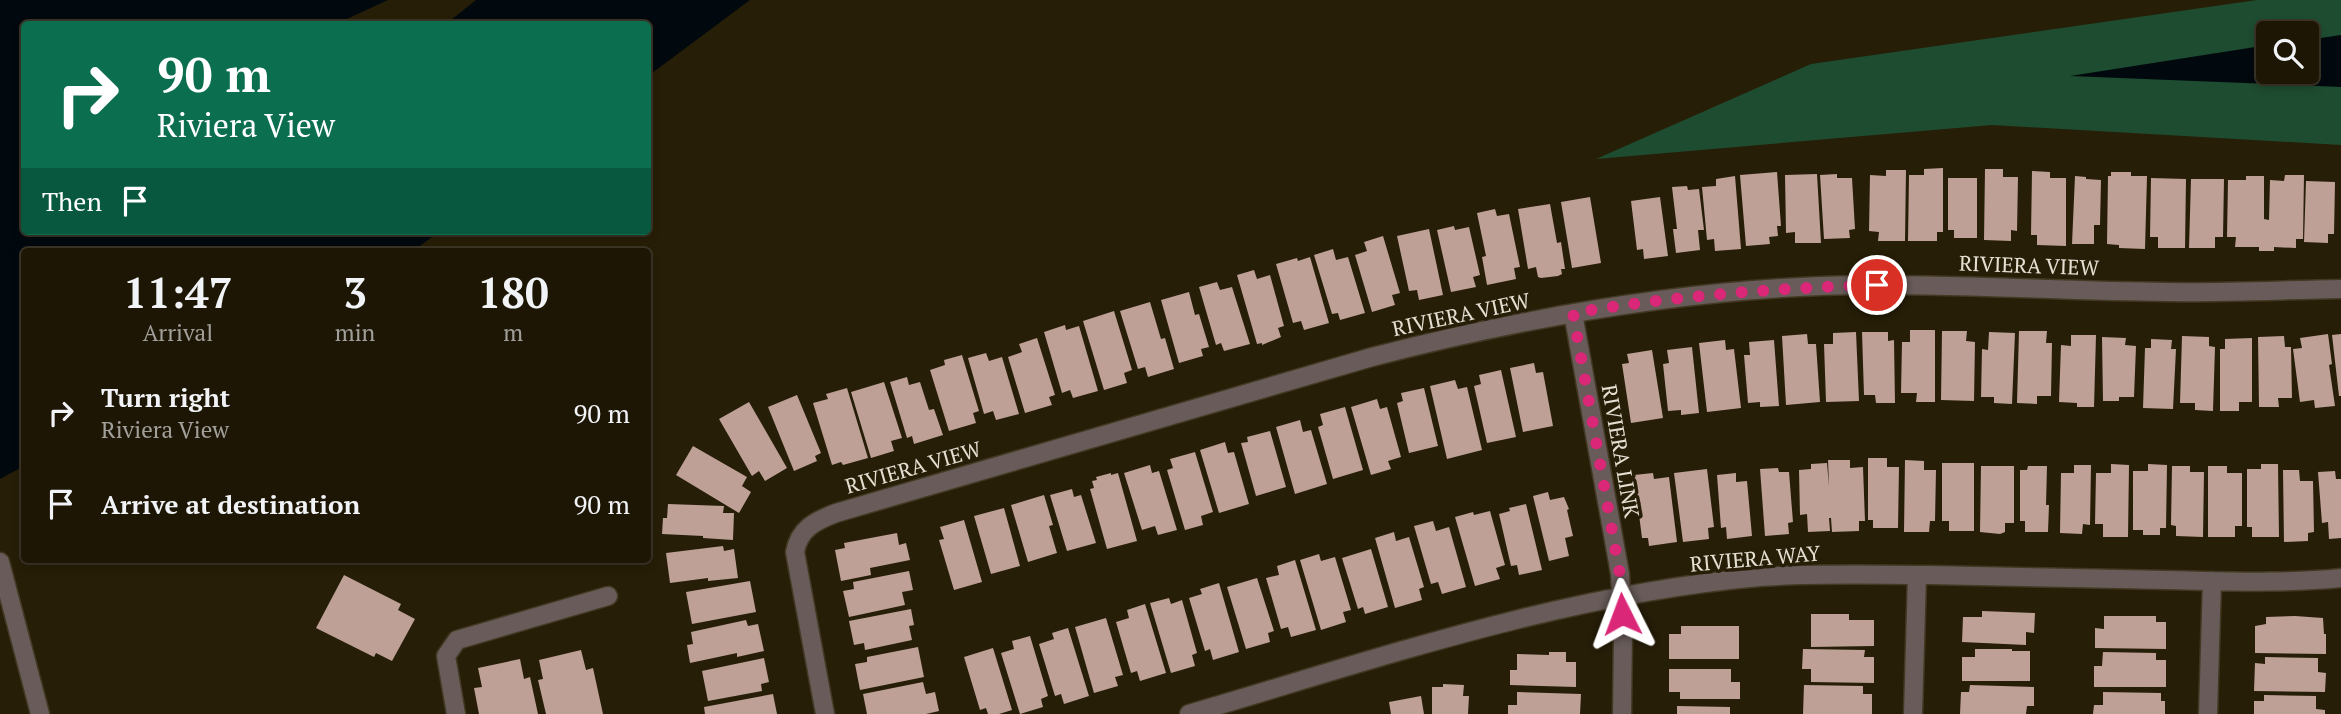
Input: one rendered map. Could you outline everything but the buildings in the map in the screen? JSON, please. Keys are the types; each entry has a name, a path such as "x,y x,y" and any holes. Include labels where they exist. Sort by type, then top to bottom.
{"street":[{"name":"RIVIERA VIEW","path":"825,714 795,552 800,536 816,521 1372,357 1451,337 1573,313 1701,295 1820,286 1950,286 2166,292 2341,289"},
{"name":"RIVIERA LINK","path":"1573,313 1620,575 1622,714"},
{"path":"0,562 40,714"},
{"name":"RIVIERA WAY","path":"1189,714 1495,625 1621,597 1760,577 1851,574 2211,581 2341,578"},
{"path":"1913,714 1917,575"},
{"path":"2208,714 2211,581"},
{"path":"456,714 446,656 457,640 608,596"}],"green space":[{"path":"2257,0 2341,0 2341,145 1992,125 1596,159 1811,64"}],"shaded area":[{"path":"0,0 388,0 342,21 21,21 21,235 435,235 417,248 21,248 21,468 0,479"},
{"path":"476,0 750,0 651,74 651,21 450,21"},
{"path":"2341,35 2341,87 2267,84 2319,84 2319,38"},
{"path":"2256,47 2256,84 2070,76"}],"route":[{"path":"1622,614 1620,575 1573,313 1701,295 1820,286 1877,285"}]}
